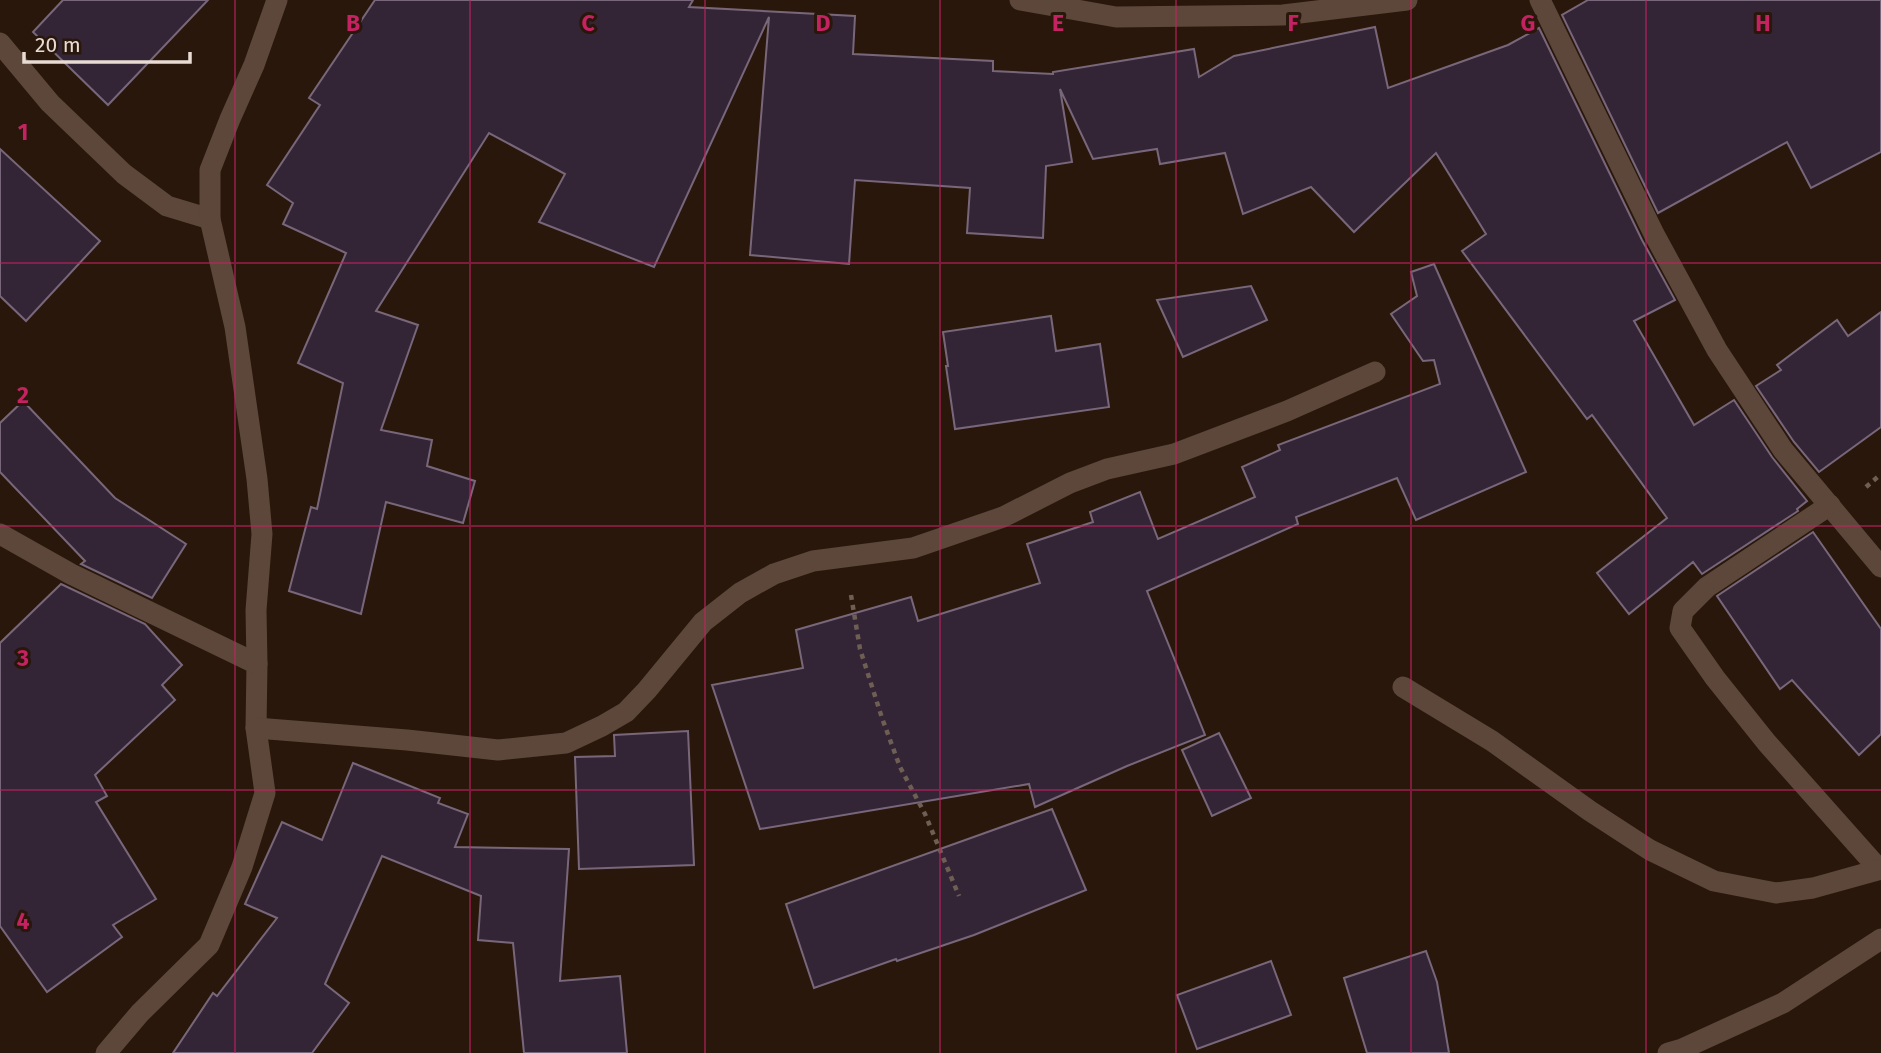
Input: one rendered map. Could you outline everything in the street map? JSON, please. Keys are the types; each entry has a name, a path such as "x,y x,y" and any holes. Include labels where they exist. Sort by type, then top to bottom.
{"street":[{"path":"106,1053 140,1013 209,946 242,867 265,793 256,728 256,610 262,534 257,479 235,327 210,219 210,170 254,65 276,0"},
{"path":"1020,0 1116,17 1283,15 1406,0"},
{"path":"1540,0 1654,234 1717,350 1783,450 1881,567"},
{"path":"0,43 50,103 124,174 167,206 210,219"},
{"path":"256,728 498,750 566,743 626,712 703,622 740,593 774,574 813,561 913,548 952,535 1003,517 1070,483 1107,469 1174,454 1287,411 1374,372"},
{"path":"1403,687 1492,741 1650,850 1714,881 1776,893 1813,888 1880,869 1767,743 1715,678 1680,628 1683,611 1707,587 1830,505"},
{"path":"0,534 71,574 257,664"},
{"path":"1668,1053 1783,1003 1881,939"}],"path":[{"path":"844,558 860,649 882,718 900,767 925,814 959,896"}],"building":[{"path":"63,0 208,0 108,105 33,32"},
{"path":"375,0 693,0 689,7 855,16 853,54 993,61 993,71 1053,74 1194,49 1199,77 1234,56 1375,27 1388,88 1508,45 1539,28 1642,240 1675,300 1634,321 1694,425 1734,400 1772,457 1807,501 1798,511 1702,574 1693,562 1629,614 1597,573 1667,518 1592,415 1587,419 1462,251 1486,234 1436,153 1354,232 1311,187 1243,214 1225,153 1160,164 1157,149 1093,159 1060,89 1072,162 1046,166 1043,238 967,233 970,188 855,180 849,264 750,255 769,17 654,267 539,222 565,174 489,133 376,311 418,325 381,430 432,440 427,466 475,481 463,523 386,502 361,614 289,591 311,507 317,509 343,383 298,363 346,253 283,224 293,203 267,185 320,105 309,98"},
{"path":"1588,0 1881,0 1881,152 1811,188 1787,142 1658,213 1562,15"},
{"path":"0,149 100,241 26,321 0,296"},
{"path":"1434,264 1526,472 1416,520 1397,478 1296,517 1298,524 1147,591 1205,735 1035,807 1029,784 760,829 712,685 803,668 796,630 911,597 918,621 1040,583 1027,544 1093,522 1090,512 1140,492 1158,539 1255,497 1242,467 1280,450 1278,445 1440,384 1434,360 1423,361 1391,314 1417,296 1411,272"},
{"path":"1251,286 1267,320 1183,357 1157,300"},
{"path":"1881,312 1881,427 1819,472 1794,442 1756,386 1781,370 1777,365 1837,320 1848,336"},
{"path":"1051,316 1056,351 1100,344 1109,407 955,429 943,332"},
{"path":"23,401 115,498 186,544 152,598 81,564 85,561 0,472 0,423"},
{"path":"1813,532 1881,629 1881,734 1859,755 1792,680 1780,689 1717,596"},
{"path":"61,584 145,624 182,665 162,685 175,700 95,775 107,796 96,802 156,899 113,925 122,937 47,992 0,926 0,643"},
{"path":"688,731 694,865 579,869 575,757 615,756 614,735"},
{"path":"1219,733 1251,798 1212,816 1182,750"},
{"path":"353,763 440,798 438,803 468,814 455,847 569,849 560,981 620,976 627,1053 524,1053 513,943 478,940 481,896 382,856 325,984 349,1003 312,1053 173,1053 213,993 217,996 277,918 245,904 282,822 322,840"},
{"path":"1052,809 1086,890 974,935 814,988 786,904"},
{"path":"1426,951 1437,982 1449,1053 1367,1053 1344,978"},
{"path":"1271,961 1291,1015 1197,1049 1177,995"}]}
